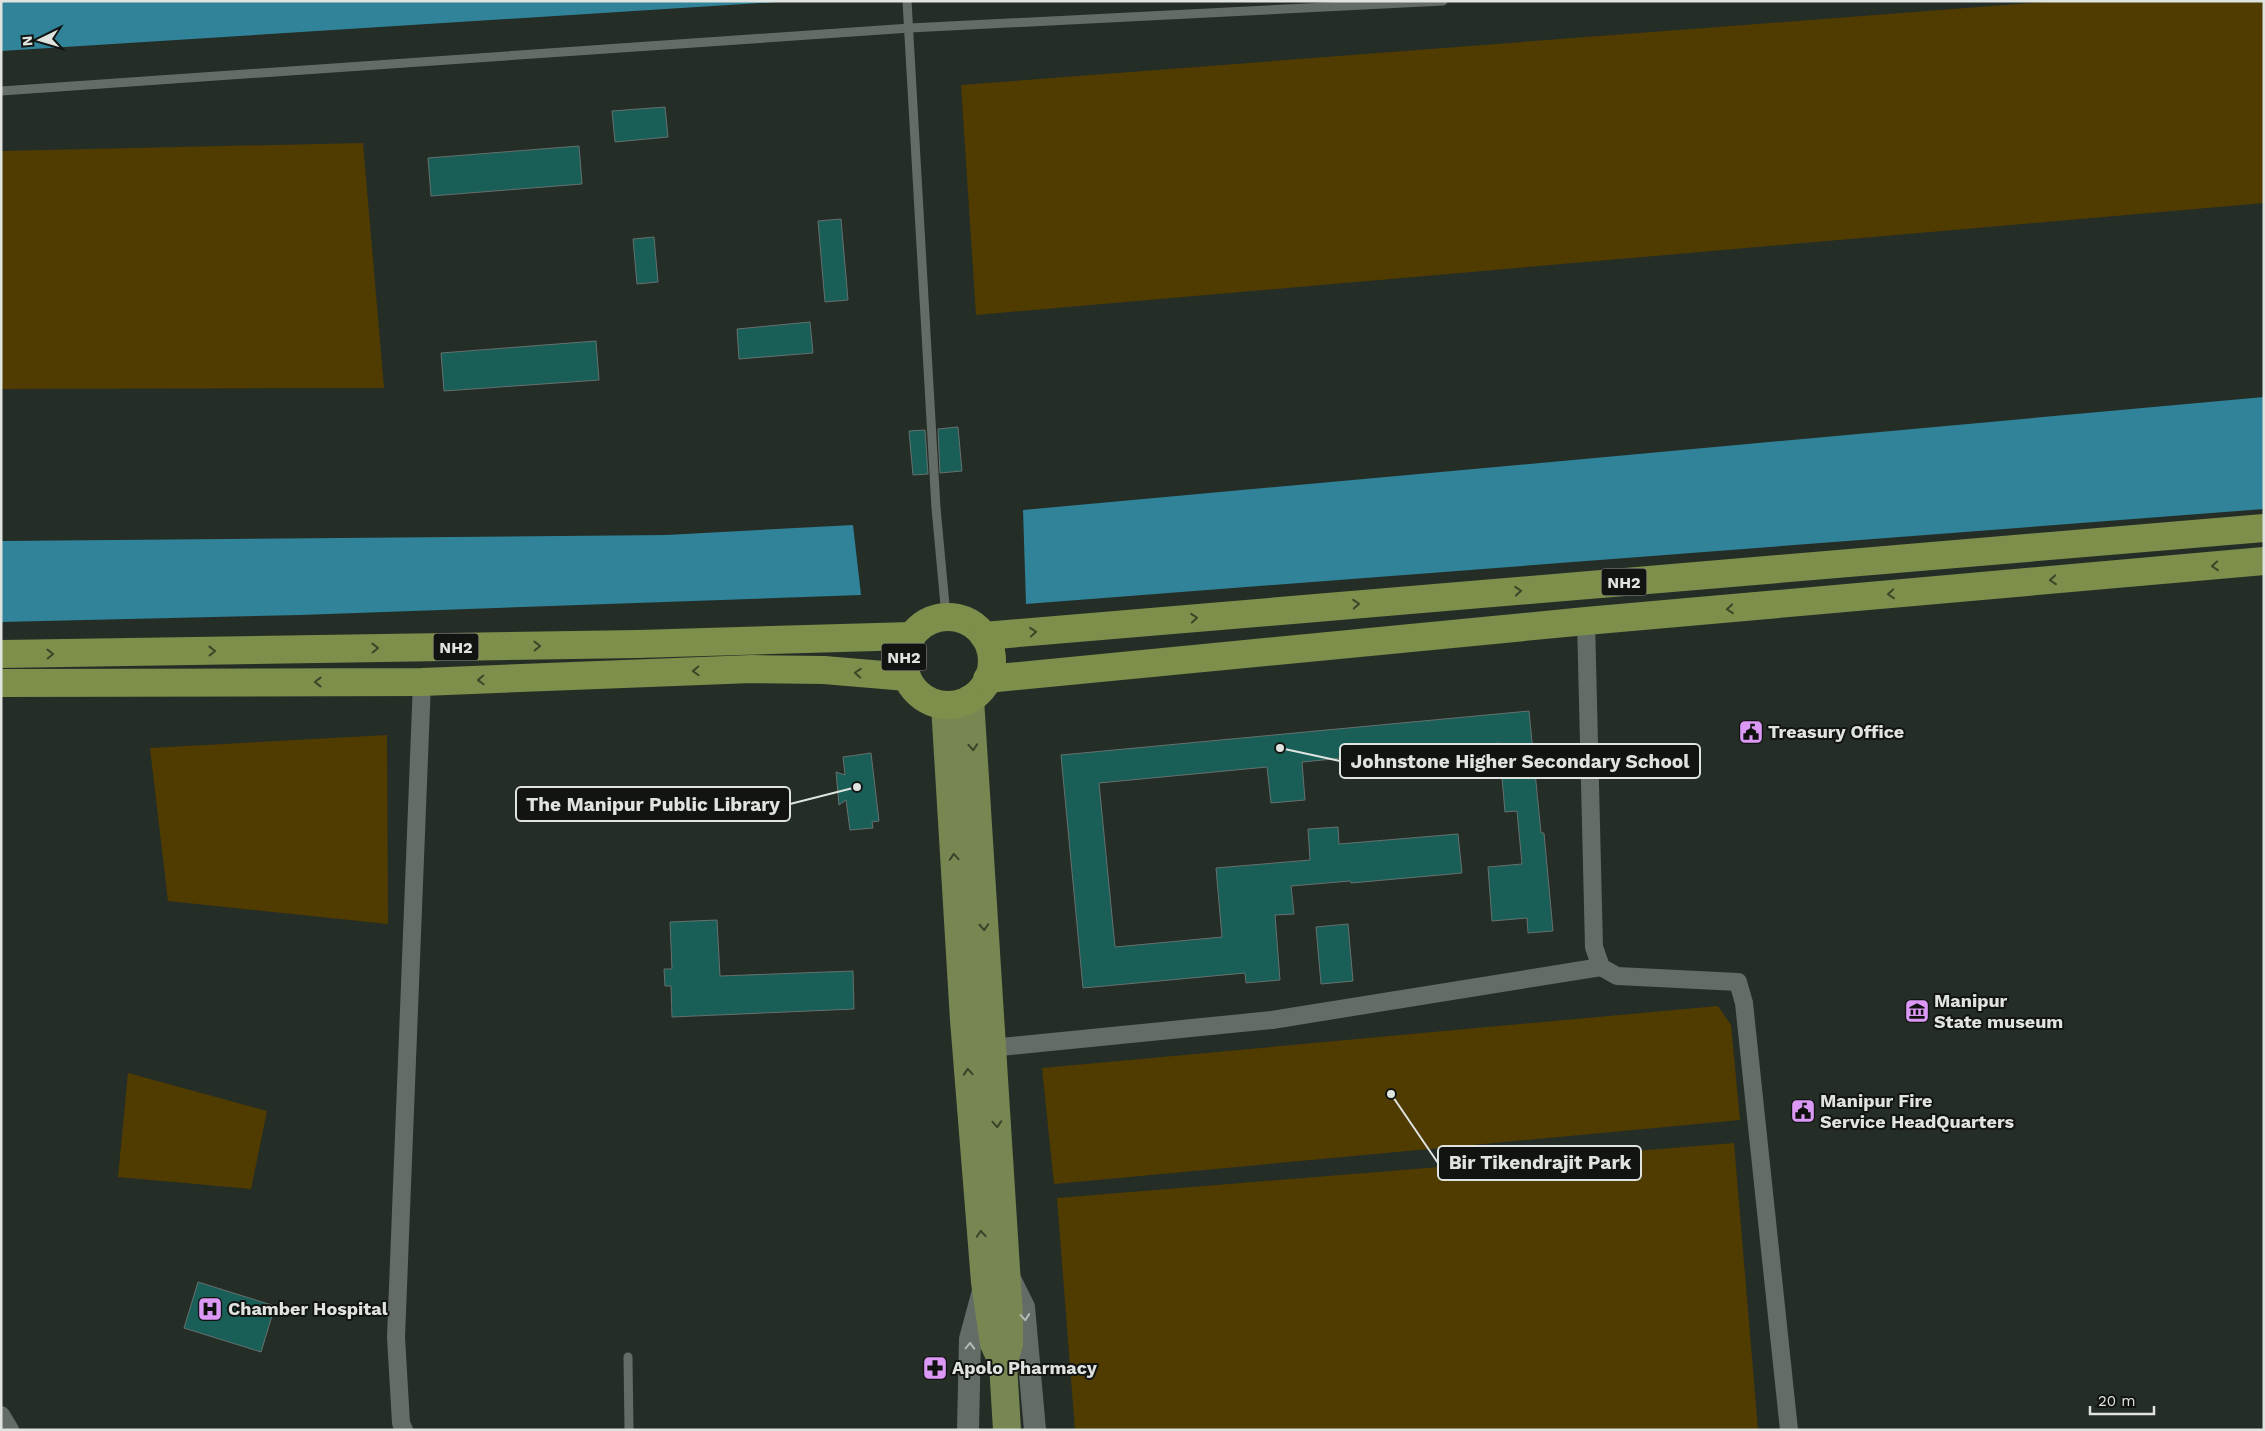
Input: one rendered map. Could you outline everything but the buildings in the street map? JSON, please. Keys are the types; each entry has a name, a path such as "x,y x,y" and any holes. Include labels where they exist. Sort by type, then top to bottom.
{"highway":[{"name":"NH2","path":"984,636 2264,528"},
{"name":"NH2","path":"946,616 932,619 920,626 911,636 905,649 904,663 912,688 932,702 967,694 1586,621 2264,562"},
{"path":"946,616 960,618 974,625 984,636 990,650 992,664 967,694"},
{"name":"NH2","path":"1,654 638,644 911,636"},
{"name":"NH2","path":"1,683 422,682 752,669 824,670 907,677"}],"main road":[{"path":"967,694 969,896 1007,1430"},
{"path":"969,896 991,1048 996,1277"}],"street":[{"path":"1586,621 1594,947 1601,967 1616,976 1738,982 1744,1003 1788,1430"},
{"path":"404,1430 401,1423 396,1336 422,682"},
{"path":"991,1048 1272,1020 1601,967"},
{"path":"968,1430 970,1339 996,1277 1024,1307 1035,1430"},
{"path":"1,1415 10,1430"}],"lane":[{"path":"907,1 936,508 946,616"},
{"path":"1,91 910,28 1442,1"},
{"path":"628,1357 628,1430"}],"shaded area":[{"path":"2057,1 2264,1 2264,203 976,315 961,85"},
{"path":"363,143 384,388 1,389 1,151"},
{"path":"387,735 388,924 168,901 150,748"},
{"path":"1718,1006 1731,1025 1740,1120 1054,1184 1042,1068"},
{"path":"128,1073 267,1111 251,1189 118,1177"},
{"path":"1734,1143 1758,1430 1075,1430 1057,1198"}],"water":[{"path":"1,1 793,1 1,51"},
{"path":"2264,397 2264,509 1026,604 1023,510"},
{"path":"853,525 861,595 301,615 1,622 1,541 666,535"}],"place":[{"name":"Treasury Office","path":"1751,732"},
{"name":"Johnstone Higher Secondary School","path":"1280,748"},
{"name":"The Manipur Public Library","path":"857,787"},
{"name":"Manipur State museum","path":"1917,1011"},
{"name":"Bir Tikendrajit Park","path":"1391,1094"},
{"name":"Manipur Fire Service HeadQuarters","path":"1803,1111"},
{"name":"Chamber Hospital","path":"210,1309"},
{"name":"Apolo Pharmacy","path":"935,1368"}]}
